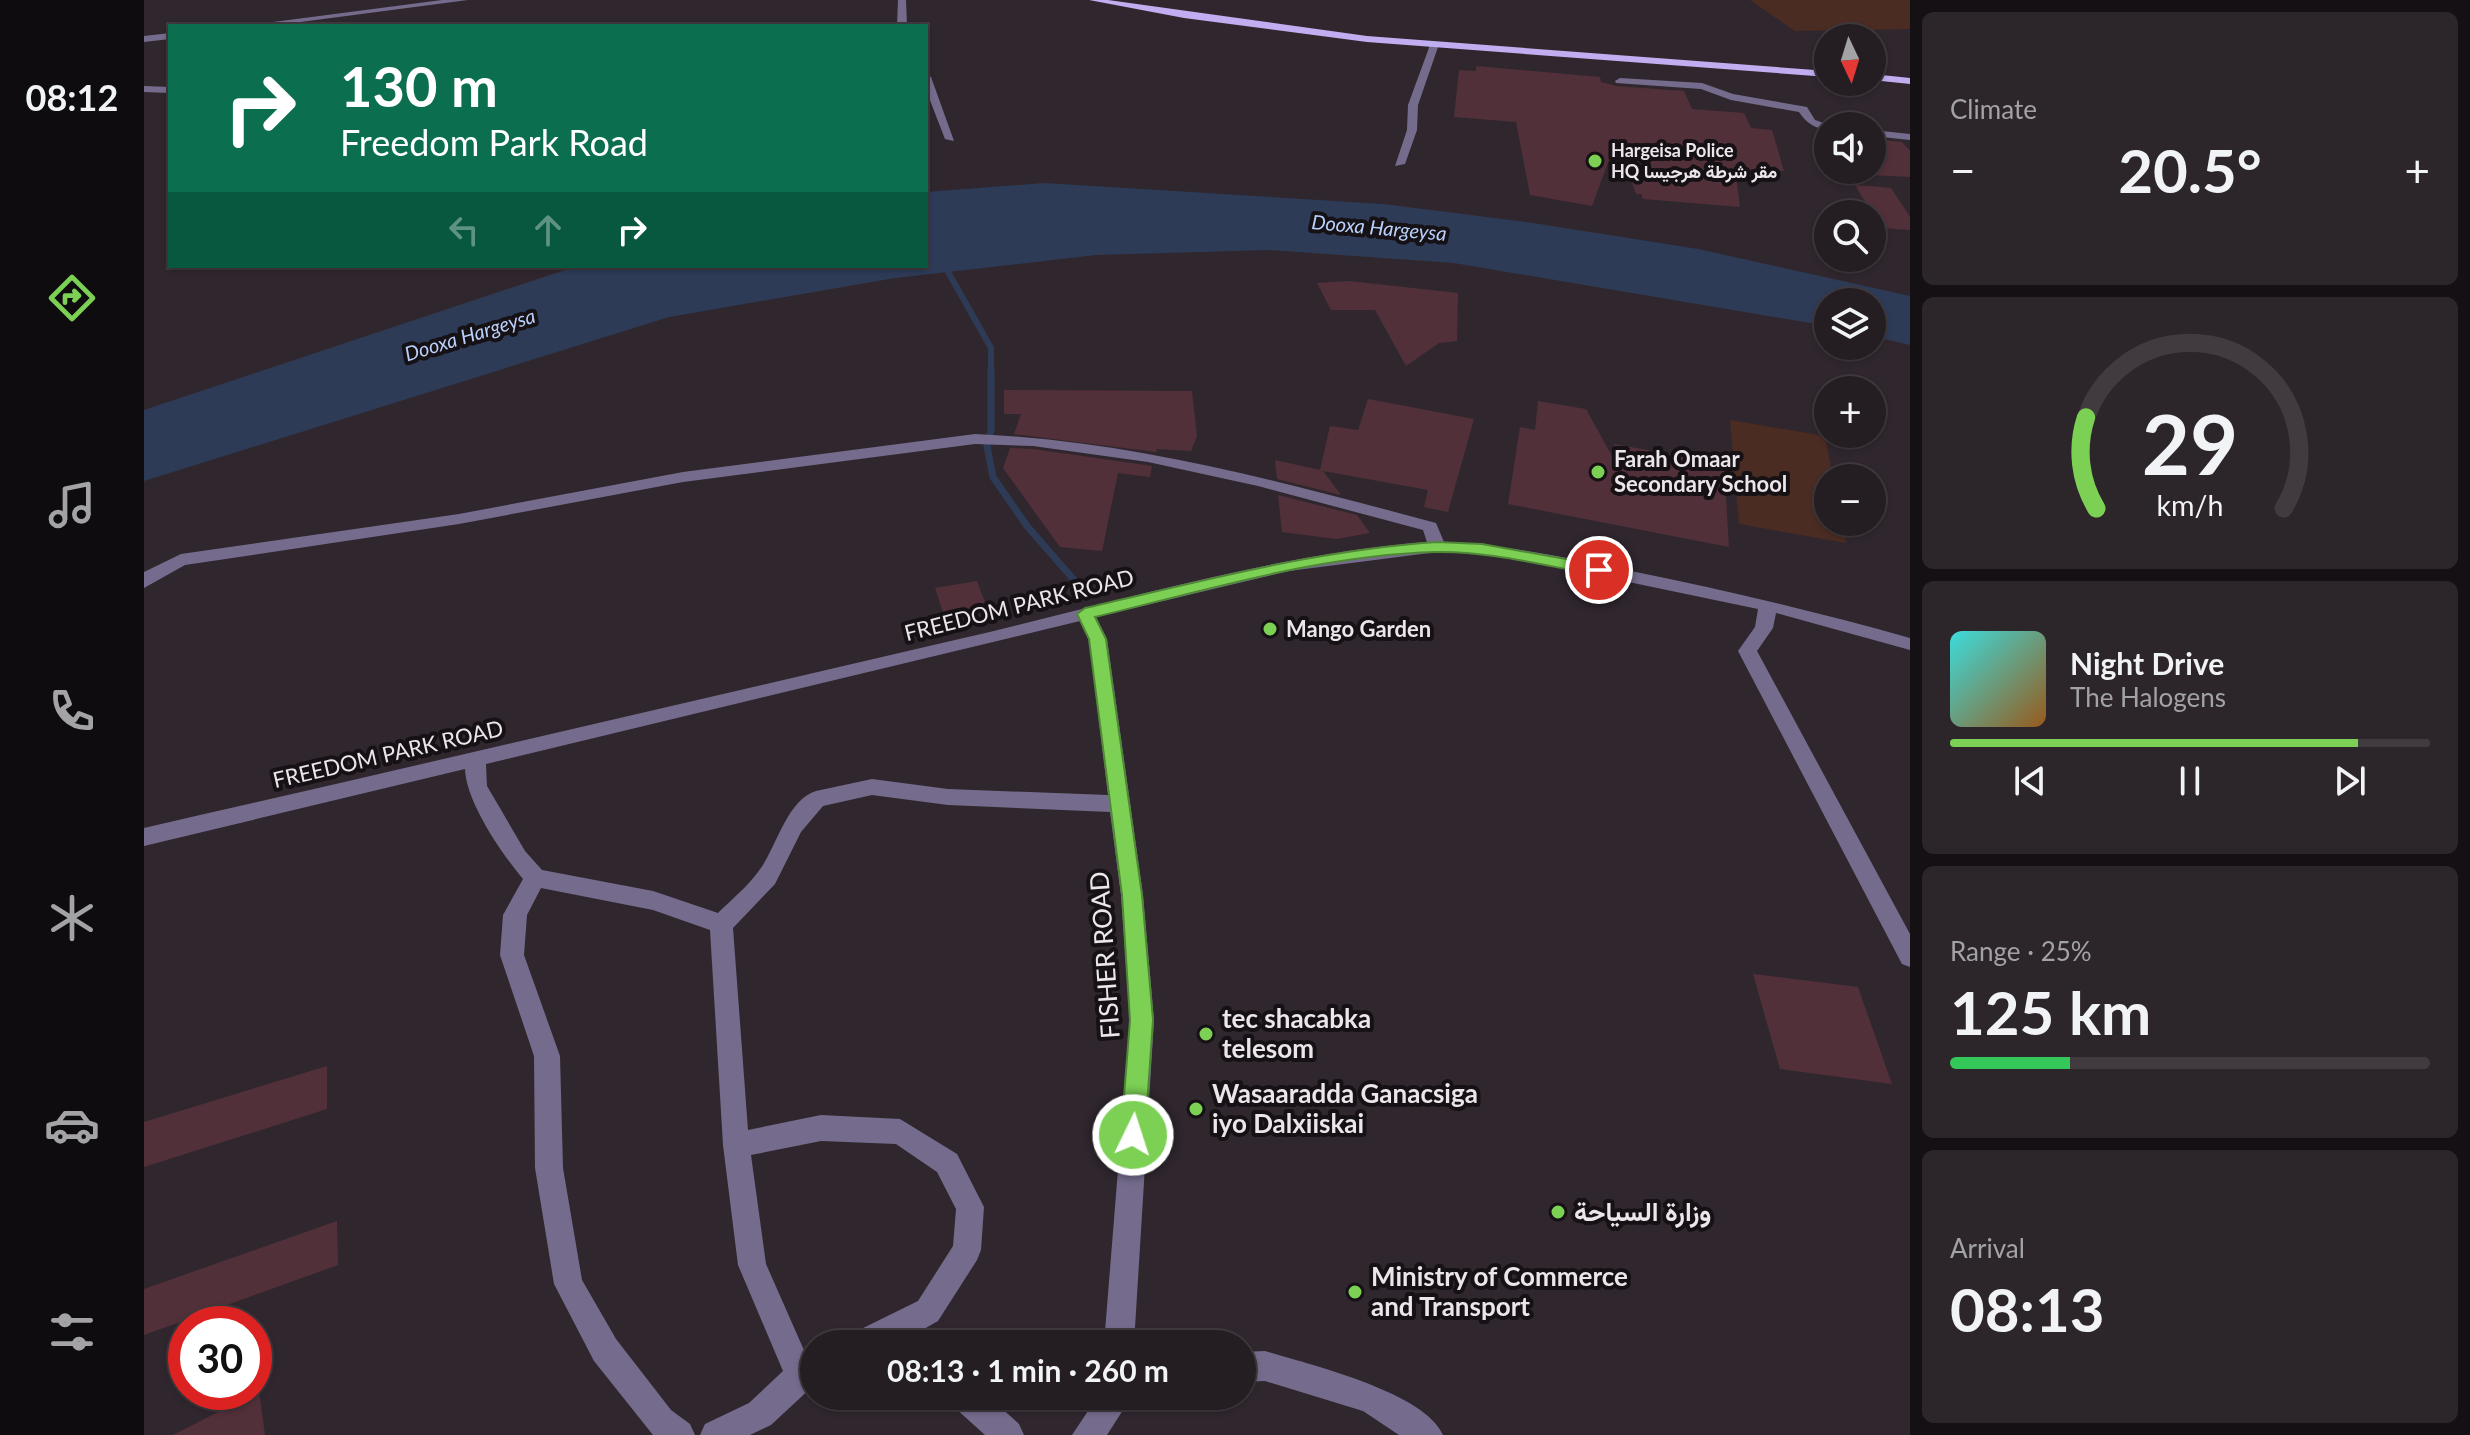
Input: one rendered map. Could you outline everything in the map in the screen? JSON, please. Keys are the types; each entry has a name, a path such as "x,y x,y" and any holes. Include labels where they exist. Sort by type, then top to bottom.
{"main road":[{"path":"1093,0 1290,32 1433,47 1814,73"},
{"path":"1886,78 1910,81"}],"street":[{"path":"264,24 464,0"},
{"path":"902,0 902,24"},
{"path":"144,39 168,36"},
{"path":"1399,164 1412,130 1413,105 1433,47"},
{"path":"1620,81 1702,86 1731,97 1803,109 1814,123"},
{"path":"928,82 950,139"},
{"path":"144,89 168,90"},
{"path":"1886,134 1910,137"},
{"path":"144,582 152,574 181,560 459,519 683,477 975,439 1014,439 1215,469 1430,527 1437,547"},
{"name":"FREEDOM PARK ROAD","path":"144,837 1289,565 1371,552 1437,547 1482,549 1542,558 1768,605 1910,644"},
{"path":"1768,605 1764,628 1747,651 1910,957"},
{"name":"FISHER ROAD","path":"1085,614 1098,639 1132,895 1142,1020 1120,1330"},
{"path":"475,758 476,786 517,857 535,878 643,896 694,911 721,925"},
{"path":"800,1358 752,1265 736,1145 721,925 767,878 793,827 816,799 872,787 948,797 1099,805 1119,802"},
{"path":"535,878 515,915 512,955 547,1056 547,1143 568,1284 605,1350 660,1421 679,1435"},
{"path":"736,1145 821,1128 900,1132 947,1163 970,1207 967,1250 928,1311 908,1330"},
{"path":"1256,1366 1265,1366 1370,1398 1427,1435"},
{"path":"716,1435 760,1414 800,1378"},
{"path":"980,1410 1008,1435"},
{"path":"1088,1435 1107,1410"}],"shaded area":[{"path":"1750,0 1910,0 1910,29 1886,29 1886,24 1814,24 1814,31 1795,31"},
{"path":"1730,420 1814,434 1814,448 1827,448 1830,464 1814,464 1814,536 1845,536 1846,543 1739,524"}],"water":[{"name":"Dooxa Hargeysa","path":"1044,183 1383,204 1533,223 1698,249 1874,288 1814,288 1814,324 1454,263 1269,250 1096,255 895,278 669,317 144,481 144,410 571,268 928,268 928,192"},
{"path":"1886,291 1910,296 1910,345 1886,339"}],"building":[{"path":"1476,66 1600,77 1601,82 1616,86 1684,91 1692,109 1744,113 1751,128 1772,130 1784,171 1735,168 1740,207 1643,199 1641,194 1636,194 1617,138 1592,206 1530,195 1516,122 1454,117 1459,70 1476,71"},
{"path":"1886,140 1902,142 1910,151 1910,177 1886,176"},
{"path":"1855,185 1891,188 1910,217 1910,230 1886,228 1886,200 1864,200"},
{"path":"1349,281 1458,293 1457,341 1439,343 1406,366 1375,310 1331,310 1317,283"},
{"path":"1004,390 1192,391 1197,436 1191,451 1157,449 1156,452 1014,434 1021,414 1004,414"},
{"path":"1368,399 1474,419 1448,512 1424,507 1428,490 1323,471 1341,495 1277,479 1275,460 1320,470 1330,426 1358,430"},
{"path":"1538,401 1586,409 1617,465 1614,444 1724,464 1729,547 1508,504 1520,427 1535,430"},
{"path":"1010,448 1152,466 1150,477 1118,473 1102,551 1060,547 1003,468"},
{"path":"1278,495 1357,515 1370,533 1336,539 1282,532"},
{"path":"977,581 987,608 944,615 935,588"},
{"path":"1753,974 1858,987 1892,1084 1780,1069"},
{"path":"327,1066 327,1109 144,1167 144,1122"},
{"path":"337,1221 338,1265 224,1306 168,1306 168,1326 144,1335 144,1289"},
{"path":"222,1410 262,1410 265,1435 173,1435"}],"waterway":[{"path":"943,263 991,348 991,431 987,446 993,477 1027,526 1088,596"}],"place":[{"name":"Hargeisa Police HQ مقر شرطة هرجيسا","path":"1595,161"},
{"name":"Farah Omaar Secondary School","path":"1598,472"},
{"name":"Mango Garden","path":"1270,629"},
{"name":"tec shacabka telesom","path":"1206,1034"},
{"name":"Wasaaradda Ganacsiga iyo Dalxiiskai","path":"1196,1109"},
{"name":"وزارة السياحة","path":"1558,1212"},
{"name":"Ministry of Commerce and Transport","path":"1355,1292"}],"route":[{"path":"1133,1135 1142,1020 1132,895 1098,639 1085,614 1289,565 1386,551 1437,547 1482,549 1599,570"}]}
